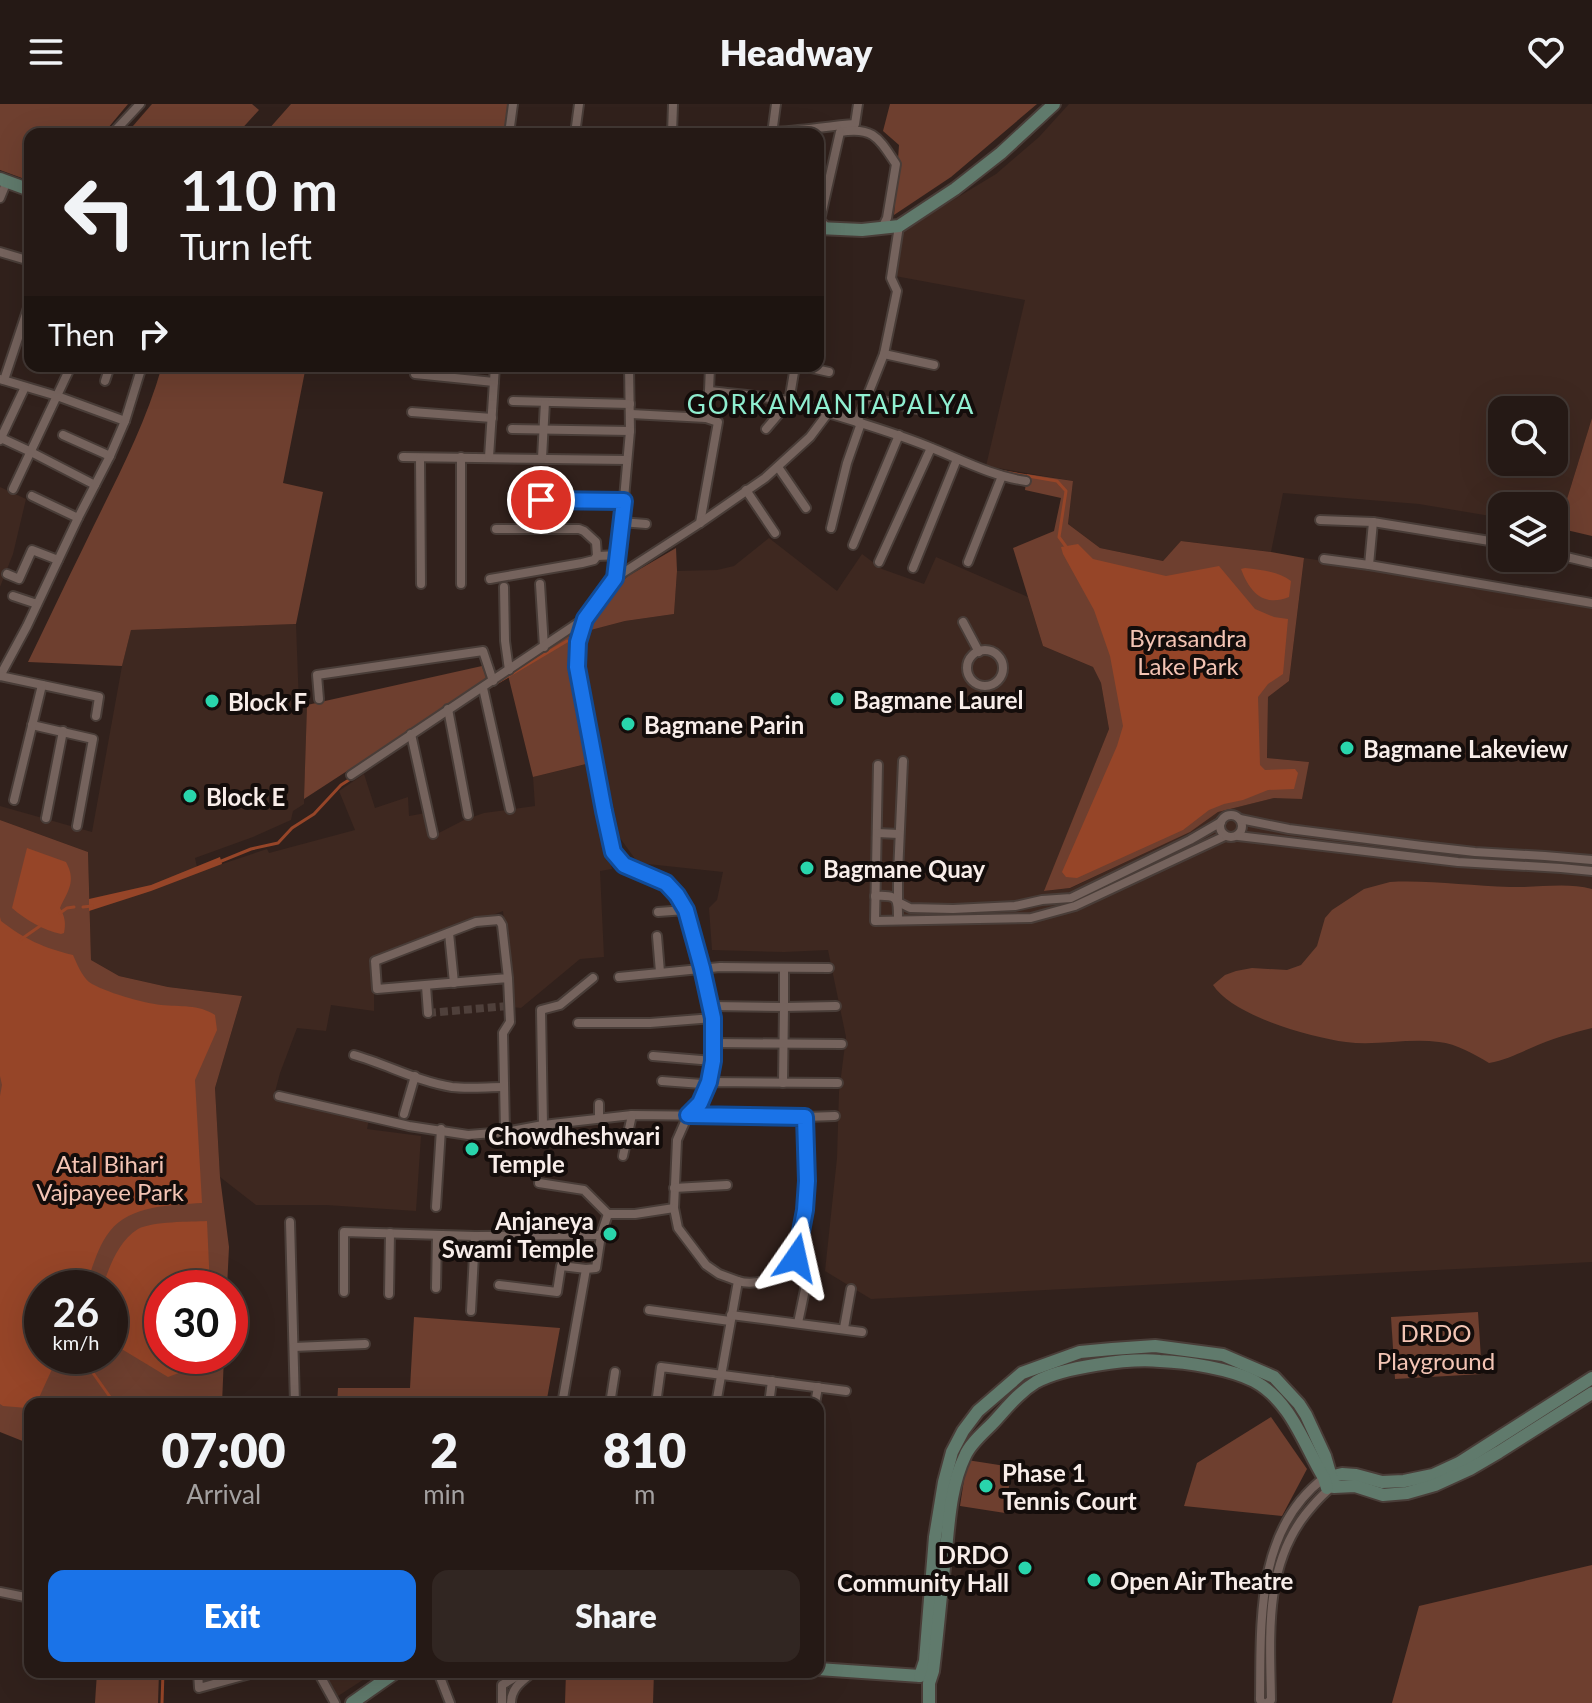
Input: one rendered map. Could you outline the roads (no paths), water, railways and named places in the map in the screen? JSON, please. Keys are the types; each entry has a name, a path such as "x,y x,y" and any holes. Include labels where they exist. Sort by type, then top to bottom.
{"street":[{"path":"118,128 140,104"},
{"path":"510,128 513,104"},
{"path":"576,128 579,104"},
{"path":"672,128 673,104"},
{"path":"773,128 776,104"},
{"path":"818,128 855,124 858,104"},
{"path":"824,228 862,230 899,226 967,180 1054,104"},
{"path":"824,202 840,132 870,133 880,140 896,164 887,218 882,228"},
{"path":"0,198 3,180 24,188"},
{"path":"831,528 859,423 884,354 897,291 891,278 899,226"},
{"path":"0,252 24,259"},
{"path":"24,330 2,379 125,421"},
{"path":"884,354 934,365"},
{"path":"824,371 829,372"},
{"path":"13,489 68,372"},
{"path":"105,381 108,372"},
{"path":"96,716 99,697 0,676 110,456 140,372"},
{"path":"489,457 495,372"},
{"path":"615,578 630,431 629,372"},
{"path":"706,418 710,372"},
{"path":"766,429 789,402 794,372"},
{"path":"415,374 494,382"},
{"path":"25,387 0,439 95,485"},
{"path":"709,391 819,408 899,435 1002,476 1026,481"},
{"path":"867,397 921,410"},
{"path":"513,401 630,409 718,422 700,523"},
{"path":"542,458 545,402"},
{"path":"412,412 492,418"},
{"path":"798,1323 807,1280 805,1270 794,1269 762,1281 738,1281 706,1265 678,1228 674,1208 677,1140 688,1115 700,1103 709,1082 714,1043 711,1006 686,910 677,895 666,883 624,865 613,852 577,667 578,642 585,619 615,578 778,467 810,437 828,413"},
{"path":"512,429 630,431"},
{"path":"63,435 110,456"},
{"path":"853,545 899,435"},
{"path":"879,562 931,448"},
{"path":"403,457 627,460"},
{"path":"461,457 461,584"},
{"path":"420,458 421,584"},
{"path":"913,568 957,459"},
{"path":"699,462 710,465"},
{"path":"778,467 806,508"},
{"path":"968,562 1002,476"},
{"path":"746,490 775,533"},
{"path":"32,496 78,518"},
{"path":"541,500 624,501"},
{"path":"1320,520 1373,522 1488,541"},
{"path":"621,522 646,524"},
{"path":"1369,565 1373,522"},
{"path":"496,529 579,529 596,542 597,556"},
{"path":"7,574 19,579 32,550 58,560"},
{"path":"490,579 582,563 597,556 619,555"},
{"path":"1568,557 1592,563"},
{"path":"1324,559 1592,603"},
{"path":"540,584 544,647"},
{"path":"504,587 509,670"},
{"path":"13,596 37,604"},
{"path":"351,775 585,619"},
{"path":"963,622 979,652"},
{"path":"319,699 317,675 483,651 493,681"},
{"path":"990,651 1001,660 1002,674 993,684 980,685 969,677 968,664 972,656 979,652 990,651"},
{"path":"14,800 42,685"},
{"path":"483,688 510,809"},
{"path":"448,709 468,815"},
{"path":"32,725 93,739 77,826"},
{"path":"46,818 63,731"},
{"path":"411,734 433,834"},
{"path":"898,920 903,761"},
{"path":"878,765 875,921 1031,918 1075,906 1225,836"},
{"path":"875,896 895,897 910,908 953,909 1015,906 1071,898 1190,840 1230,816 1289,829 1462,851 1592,860"},
{"path":"1238,836 1242,830 1240,819"},
{"path":"1221,822 1221,831 1232,838 1238,836 1458,862 1592,871"},
{"path":"877,833 899,834"},
{"path":"658,912 686,910"},
{"path":"505,990 454,983 377,989 375,961 476,922 499,920 502,925 510,1022 503,1033 505,1132"},
{"path":"449,933 454,983"},
{"path":"657,936 660,972"},
{"path":"619,977 702,968 829,968"},
{"path":"783,1083 784,968"},
{"path":"543,1125 541,1010 560,1005 593,978"},
{"path":"426,986 428,1013"},
{"path":"711,1006 836,1006"},
{"path":"578,1023 650,1023 713,1018"},
{"path":"714,1043 842,1044"},
{"path":"354,1055 452,1087 503,1087"},
{"path":"653,1056 713,1061"},
{"path":"404,1114 415,1076"},
{"path":"662,1081 702,1084 838,1083"},
{"path":"279,1096 409,1126 468,1135 632,1115 835,1116"},
{"path":"599,1104 599,1118"},
{"path":"623,1156 632,1115"},
{"path":"794,1269 805,1210 805,1117"},
{"path":"436,1207 441,1129"},
{"path":"539,1183 584,1190 608,1214 635,1214 674,1208"},
{"path":"674,1188 727,1185"},
{"path":"499,1285 557,1292 561,1266 596,1268 608,1214"},
{"path":"290,1222 295,1398"},
{"path":"344,1292 344,1232 475,1236 601,1235"},
{"path":"389,1294 390,1233"},
{"path":"436,1288 437,1235"},
{"path":"471,1311 475,1236"},
{"path":"563,1398 586,1269"},
{"path":"717,1398 738,1281"},
{"path":"844,1328 851,1289"},
{"path":"649,1310 862,1332"},
{"path":"294,1347 365,1344"},
{"path":"929,1703 925,1661 941,1538 944,1482 952,1452 978,1411 1022,1373 1080,1352 1155,1346 1223,1355 1274,1377 1299,1404 1325,1456 1329,1483"},
{"path":"941,1538 966,1452 1020,1394 1038,1381 1079,1368 1160,1360 1213,1367 1256,1382 1283,1406 1329,1483"},
{"path":"657,1398 661,1367 846,1391"},
{"path":"611,1398 615,1372"},
{"path":"1592,1378 1459,1463 1433,1475 1382,1482 1342,1474 1329,1483 1294,1530 1283,1553 1271,1608 1271,1700 1265,1703 1260,1700 1263,1596 1275,1545 1284,1526 1316,1485 1329,1483 1355,1486 1383,1495 1407,1493 1435,1485 1470,1469 1592,1393"},
{"path":"770,1398 772,1381"},
{"path":"816,1398 818,1387"},
{"path":"0,1592 24,1597"},
{"path":"1260,1665 1270,1664"},
{"path":"824,1670 925,1680"},
{"path":"198,1678 199,1688 235,1678"},
{"path":"321,1678 335,1703"},
{"path":"352,1703 387,1678"},
{"path":"440,1678 450,1703"},
{"path":"502,1703 502,1685 514,1678"},
{"path":"511,1703 513,1689 526,1678"}],"waterway":[{"path":"999,471 1057,481 1066,491 1059,537 1067,548"},
{"path":"488,688 567,641"},
{"path":"219,862 251,849 278,843 352,778"},
{"path":"83,907 92,906"},
{"path":"60,913 74,907"},
{"path":"20,940 40,926"},
{"path":"94,1374 111,1398"},
{"path":"162,1703 163,1678"}],"tunnel":[{"path":"428,1013 508,1006"}],"place":[{"name":"Bagmane Laurel","path":"837,699"},
{"name":"Block F","path":"212,701"},
{"name":"Bagmane Parin","path":"628,724"},
{"name":"Bagmane Lakeview","path":"1347,748"},
{"name":"Block E","path":"190,796"},
{"name":"Bagmane Quay","path":"807,868"},
{"name":"Chowdheshwari Temple","path":"472,1149"},
{"name":"Anjaneya Swami Temple","path":"610,1234"},
{"name":"Phase 1 Tennis Court","path":"986,1486"},
{"name":"DRDO Community Hall","path":"1025,1568"},
{"name":"Open Air Theatre","path":"1094,1580"}],"district":[{"name":"GORKAMANTAPALYA","path":"831,404"}],"park label":[{"name":"Byrasandra Lake Park","path":"1188,651"},
{"name":"Atal Bihari Vajpayee Park","path":"110,1177"},
{"name":"DRDO Playground","path":"1436,1346"}]}
